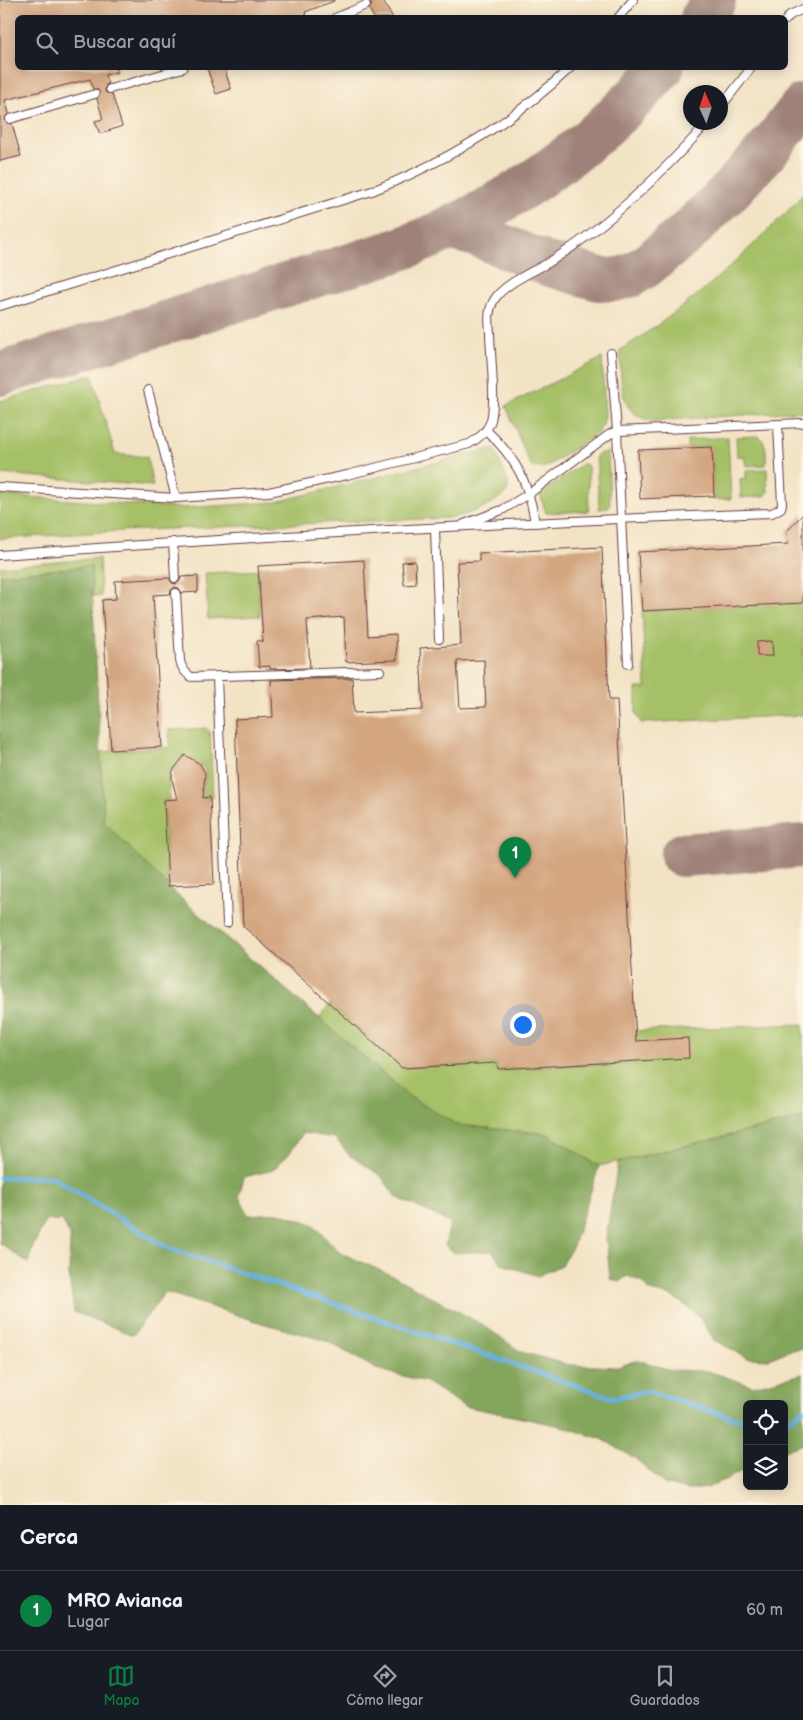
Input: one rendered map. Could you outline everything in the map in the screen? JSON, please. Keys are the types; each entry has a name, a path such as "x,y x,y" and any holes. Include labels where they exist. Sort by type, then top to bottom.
{"lane":[{"path":"620,15 633,0"},
{"path":"343,15 366,5"},
{"path":"788,18 803,9"},
{"path":"110,89 176,70"},
{"path":"0,306 372,191 410,176 476,140 533,99 568,70"},
{"path":"728,98 749,70"},
{"path":"10,119 95,94"},
{"path":"0,487 176,498 269,492 347,476 469,444 479,438 486,430 492,414 489,319 492,302 505,288 571,248 610,219 682,152 701,130"},
{"path":"611,353 628,664"},
{"path":"148,390 176,498"},
{"path":"456,528 502,510 530,493 616,430 803,423"},
{"path":"0,555 173,542 621,518 777,512 782,504 778,424"},
{"path":"486,430 509,454 525,481 530,493 535,523"},
{"path":"434,529 439,638"},
{"path":"173,542 175,578"},
{"path":"176,594 182,668 191,677 380,670"},
{"path":"217,677 227,922"}],"green space":[{"path":"803,194 803,411 653,421 633,412 623,394 620,350 658,325 712,282"},
{"path":"602,358 605,416 603,425 598,433 548,466 532,467 506,406"},
{"path":"92,375 115,454 147,457 153,486 0,474 0,401"},
{"path":"758,436 765,445 766,465 746,466 744,456 737,457 736,437"},
{"path":"728,437 731,499 714,500 712,447 687,448 687,440"},
{"path":"494,448 508,481 508,491 487,505 456,517 119,531 0,539 0,495 182,508 276,502"},
{"path":"608,452 610,504 608,508 599,509 596,456"},
{"path":"582,464 588,466 589,511 546,513 540,494"},
{"path":"767,469 768,492 765,496 741,498 740,479 746,478 746,470"},
{"path":"99,558 101,596 92,596 91,566 0,575 0,567"},
{"path":"91,566 104,822 176,894 410,1097 457,1125 547,1134 599,1166 573,1246 561,1265 538,1276 502,1264 492,1251 454,1253 445,1245 450,1224 396,1197 381,1176 349,1155 335,1138 303,1133 289,1154 273,1170 244,1177 239,1196 248,1215 279,1213 313,1224 339,1252 395,1277 483,1325 521,1352 570,1365 618,1367 637,1360 671,1370 708,1371 753,1386 803,1374 803,1444 788,1450 788,1400 743,1400 743,1470 707,1488 688,1490 664,1484 636,1459 602,1439 561,1426 464,1406 426,1382 376,1369 327,1341 262,1323 165,1292 133,1335 74,1312 69,1275 70,1236 62,1221 46,1220 33,1247 28,1263 0,1243 0,575"},
{"path":"258,570 260,616 208,619 205,573"},
{"path":"803,581 803,715 641,723 636,713 636,688 646,688 642,611 790,603"},
{"path":"206,728 210,732 213,797 196,798 206,777 206,772 201,765 181,762 173,770 168,770 170,799 164,800 167,886 104,822 100,752 170,747 169,730"},
{"path":"330,1004 402,1068 497,1063 498,1069 636,1062 635,1031 803,1024 803,1118 599,1166 547,1134 457,1125 410,1097 319,1018"},
{"path":"803,1118 803,1348 788,1351 769,1359 748,1358 714,1340 702,1321 688,1307 671,1296 650,1291 640,1281 627,1276 619,1282 610,1279 606,1237 618,1162"}],"building":[{"path":"0,0 334,0 305,12 306,15 15,15 15,70 116,70 117,72 105,75 108,84 105,90 106,93 112,94 122,126 100,134 95,121 103,119 97,99 100,93 98,90 93,89 90,79 5,100 9,113 5,120 7,123 12,124 21,156 0,161"},
{"path":"368,0 382,0 391,15 372,15 369,9 372,5"},
{"path":"208,70 225,70 231,89 216,94"},
{"path":"712,447 714,496 640,499 638,450"},
{"path":"803,514 803,603 642,611 638,552 788,544 787,531"},
{"path":"602,547 609,700 617,700 636,1041 688,1038 689,1058 498,1069 497,1063 402,1068 243,926 235,719 273,717 271,680 352,678 354,713 423,710 420,648 461,645 457,562 479,561 479,553","holes":["484,660 486,707 460,708 457,661"]},
{"path":"364,560 368,636 396,634 397,660 346,662 344,617 307,620 310,668 270,669 270,666 259,667 257,641 263,641 258,566"},
{"path":"415,561 416,584 404,585 402,562"},
{"path":"198,576 198,592 182,593 179,588 175,587 171,590 170,594 153,595 162,747 111,750 102,600 116,599 115,581 169,578 172,583 176,584 180,581 181,577"},
{"path":"772,641 773,656 757,656 757,642"},
{"path":"185,755 200,764 205,773 203,798 210,797 214,884 168,886 164,800 177,799 172,774"}],"waterway":[{"path":"0,1178 52,1177 166,1247 613,1398 648,1391 733,1418 743,1419"},
{"path":"788,1420 803,1410"}],"taxiway":[{"path":"704,15 714,0"},
{"path":"0,374 392,252 468,220 504,200 573,153 634,98 660,70"},
{"path":"448,228 476,235 547,264 599,279 614,280 630,276 646,266 688,232 727,194 767,151 803,105"},
{"path":"682,855 803,846"}],"place":[{"name":"MRO Avianca","path":"515,878"}]}
